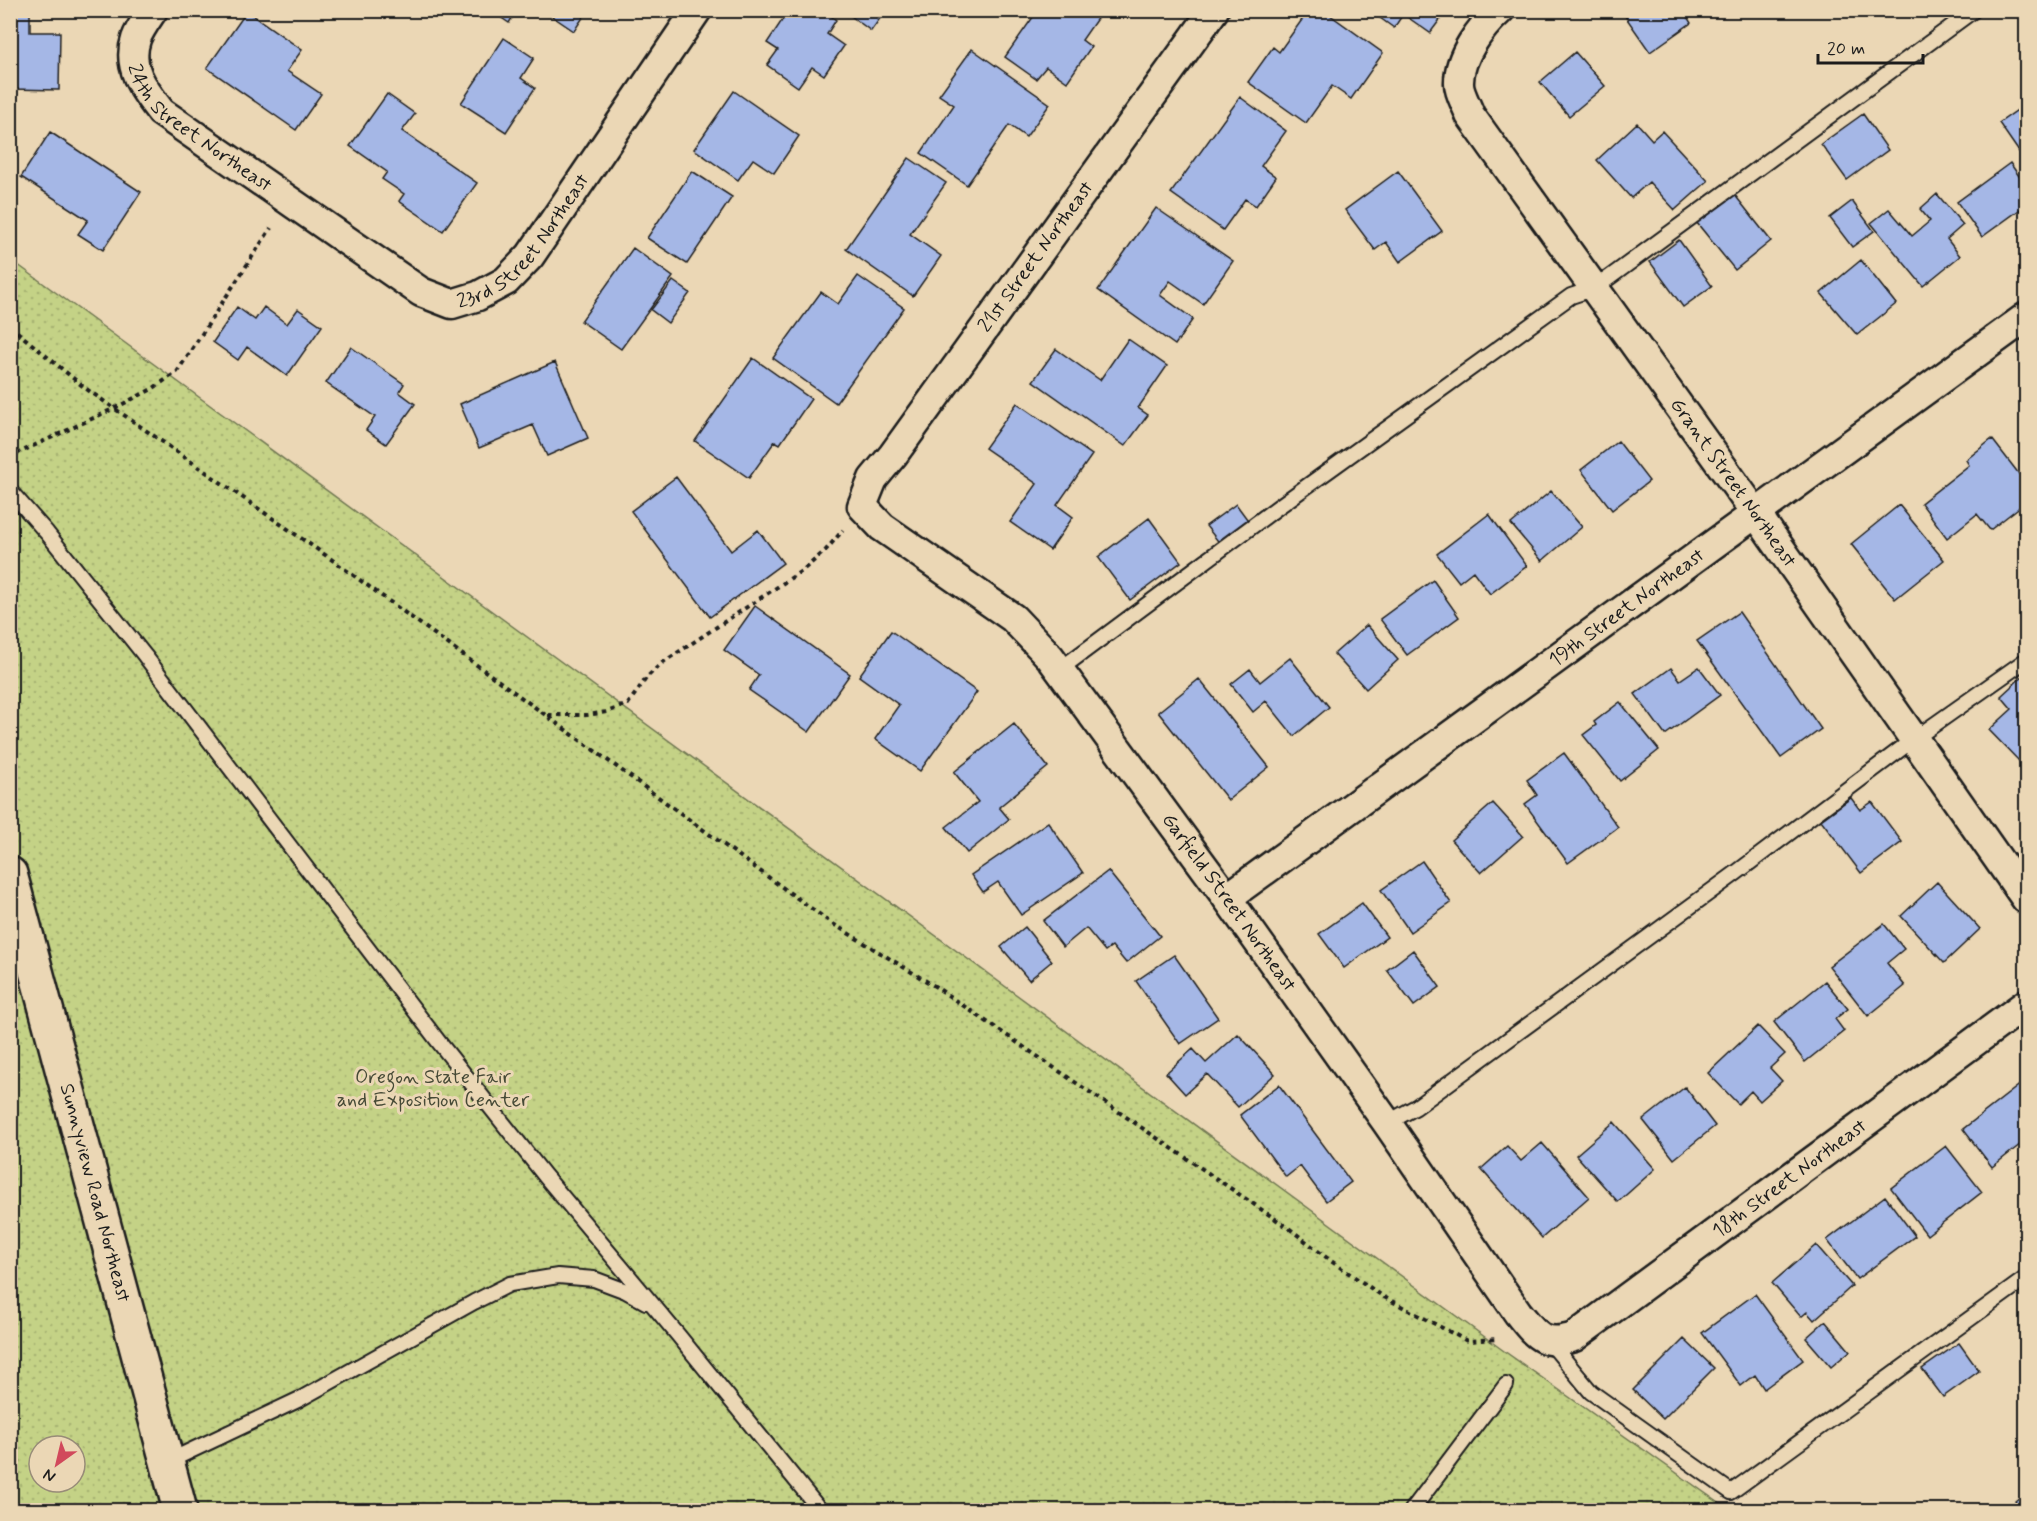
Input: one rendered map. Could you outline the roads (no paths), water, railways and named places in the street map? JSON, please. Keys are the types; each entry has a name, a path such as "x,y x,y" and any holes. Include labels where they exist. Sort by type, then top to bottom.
{"main road":[{"name":"Sunnyview Road Northeast","path":"10,874 180,1510"}],"street":[{"name":"24th Street Northeast","path":"153,10 136,39 133,62 141,86 161,112 288,202"},
{"name":"23rd Street Northeast","path":"288,202 421,292 452,304 478,296 506,281 530,256 698,10"},
{"name":"21st Street Northeast","path":"862,506 873,479 893,455 1214,10"},
{"name":"Grant Street Northeast","path":"1500,10 1476,36 1464,59 1458,84 1470,115 1757,515 2026,899"},
{"name":"19th Street Northeast","path":"1227,898 1757,515 2026,317"},
{"name":"Garfield Street Northeast","path":"862,506 882,527 1013,618 1050,657 1227,898 1526,1323 1535,1334 1549,1341"},
{"name":"18th Street Northeast","path":"1549,1341 1562,1341 1574,1337 2026,1004"}],"lane":[{"path":"1059,670 1278,507 1571,296 1595,288 1974,10"},
{"path":"10,491 47,533 145,656 438,1041 545,1176 820,1510"},
{"path":"1387,1123 1416,1107 1454,1080 1914,739 2026,660"},
{"path":"166,1462 300,1399 510,1284 558,1276 594,1279 626,1291 655,1308"},
{"path":"1549,1341 1591,1392 1731,1492 2026,1278"},
{"path":"1412,1510 1506,1385"}],"park label":[{"name":"Oregon State Fair and Exposition Center","path":"433,1088"}]}
